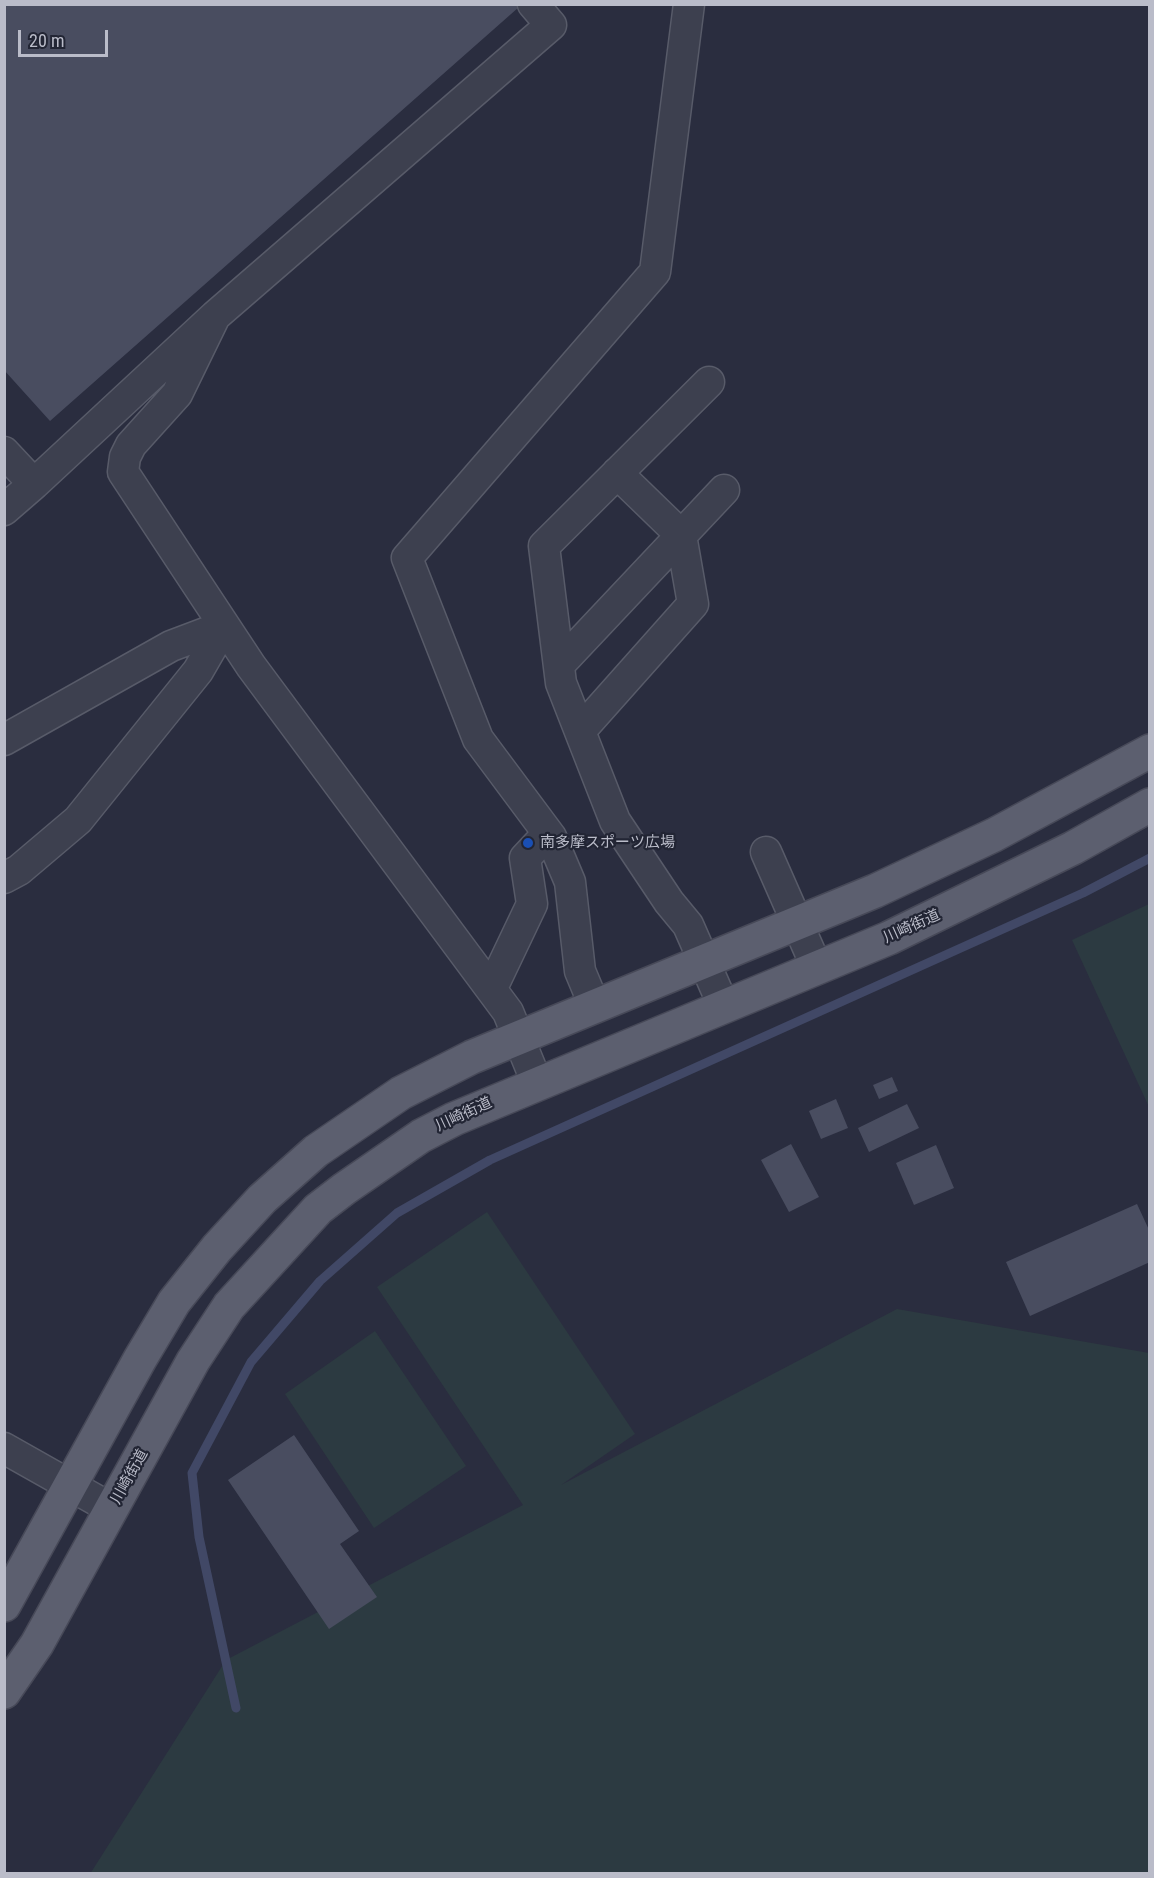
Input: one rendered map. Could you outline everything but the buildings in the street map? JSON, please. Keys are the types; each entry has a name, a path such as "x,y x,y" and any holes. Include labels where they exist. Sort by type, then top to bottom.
{"main road":[{"path":"4,1605 174,1302 217,1248 268,1192 316,1150 401,1093 472,1057 875,891 994,835 1149,751"},
{"name":"川崎街道","path":"4,1692 37,1644 193,1361 229,1306 318,1209 421,1136 488,1103 724,1007 949,910 1073,848 1149,805"}],"lane":[{"path":"4,510 214,316 551,25 533,4"},
{"path":"595,1006 580,971 570,882 550,837 478,739 407,558 654,272 689,4"},
{"path":"214,316 177,394 131,445 125,458 123,472 224,626 492,988 508,1012 537,1083"},
{"path":"709,382 543,546 561,683 615,820 669,902 688,925 724,1007"},
{"path":"4,452 34,484"},
{"path":"580,731 693,604 681,535 617,473"},
{"path":"559,665 724,490"},
{"path":"4,740 171,646 224,626"},
{"path":"4,878 19,870 78,820 198,671 224,626"},
{"path":"492,988 532,904 525,858 541,842 550,837"},
{"path":"766,852 817,968"},
{"path":"4,1448 112,1509"}],"shaded area":[{"path":"1149,904 1149,1107 1072,940"},
{"path":"487,1212 635,1434 561,1485 897,1309 1149,1353 1149,1873 90,1874 226,1660 523,1505 377,1287"},
{"path":"375,1331 466,1466 374,1528 285,1394"}],"waterway":[{"path":"236,1708 199,1537 192,1473 251,1362 320,1281 397,1213 490,1160 1083,893 1150,858"}],"place":[{"name":"南多摩スポーツ広場","path":"528,843"}]}
